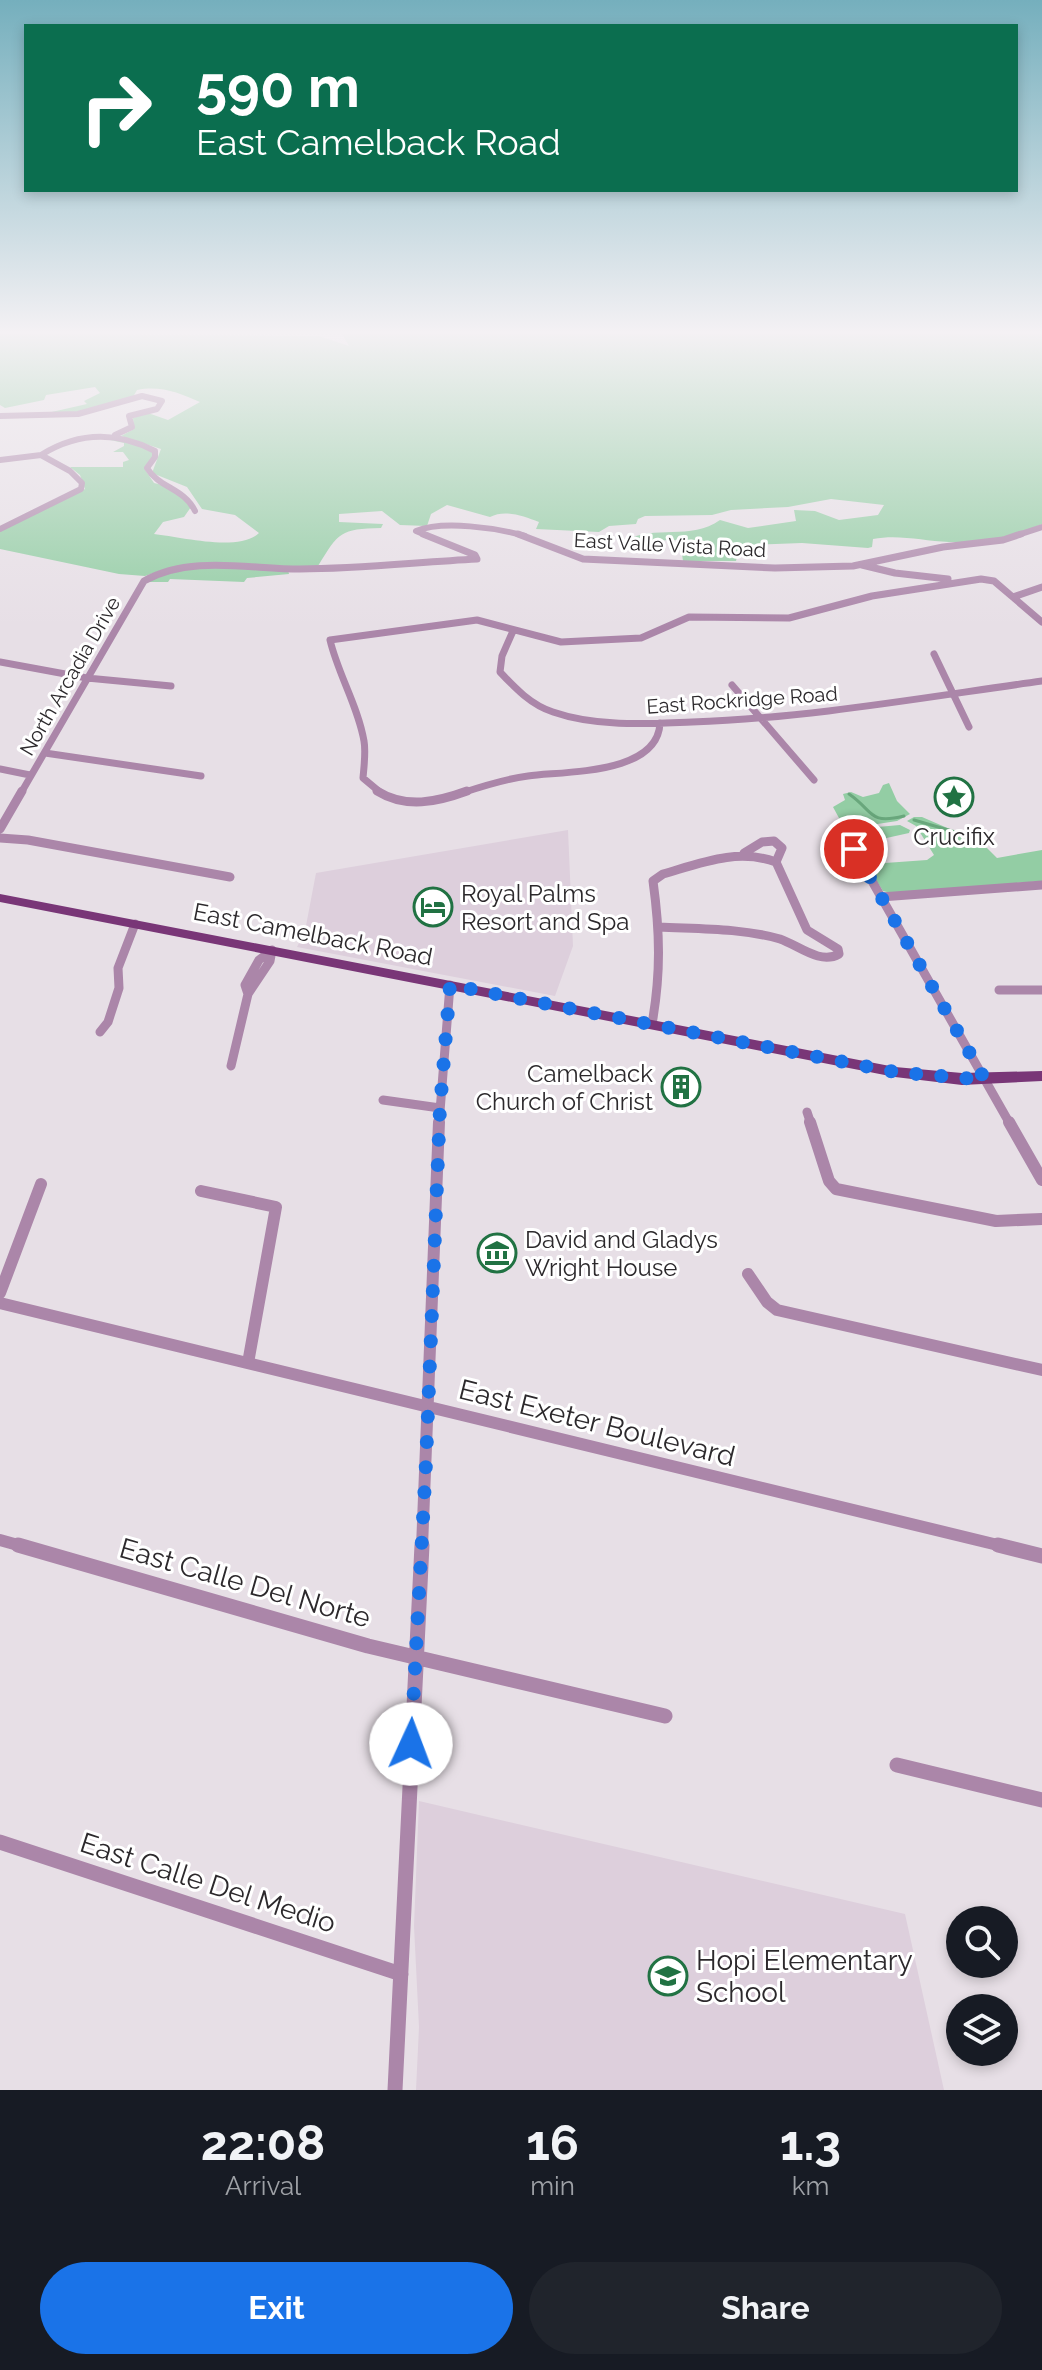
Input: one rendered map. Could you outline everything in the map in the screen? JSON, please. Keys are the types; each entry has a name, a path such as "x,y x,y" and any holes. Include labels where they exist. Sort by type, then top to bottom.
{"main road":[{"name":"East Camelback Road","path":"0,898 895,1072 985,1080 1042,1076"}],"street":[{"path":"0,460 41,455 77,439 113,436 124,432"},
{"path":"113,436 155,451 155,457 147,468 150,474 157,481 178,488 195,511"},
{"path":"0,529 81,489 82,483 76,474 41,455"},
{"name":"East Valle Vista Road","path":"144,581 162,571 195,566 310,569 477,559 475,555 416,531 426,527 505,531 533,539 565,555 593,560 775,568 862,565 943,547 1003,540 1042,527"},
{"path":"862,565 895,573 966,581"},
{"path":"660,723 660,734 652,747 635,759 614,766 512,778 431,802 405,802 382,796 363,778 365,744 361,727 336,666 330,640 477,620 561,642 641,638 689,617 789,618 872,596 990,580 1042,622"},
{"name":"North Arcadia Drive","path":"0,829 144,581"},
{"path":"1013,597 1042,587"},
{"name":"East Rockridge Road","path":"513,631 502,656 500,672 529,701 576,717 660,723 762,718 1042,681"},
{"path":"934,654 969,727"},
{"path":"0,662 87,678 171,686"},
{"path":"732,685 814,780"},
{"path":"45,753 66,753 201,776"},
{"path":"0,769 30,775"},
{"path":"843,830 1042,1180"},
{"path":"0,838 28,840 230,877"},
{"path":"652,1024 660,977 659,927 653,881 663,874 744,853 762,842 774,841 782,848 776,862"},
{"path":"659,927 740,931 783,940 822,956 835,957 839,954 838,949 807,930 776,862 762,855 744,853"},
{"path":"881,897 1042,885"},
{"path":"100,1032 108,1022 119,988 118,968 135,924"},
{"path":"783,940 807,930"},
{"path":"231,1066 248,994 256,976 270,961 272,950"},
{"path":"395,2090 440,1108 450,985"},
{"path":"999,990 1042,990"},
{"path":"383,1100 440,1108"},
{"path":"807,1112 833,1187 996,1221 1042,1219"},
{"path":"0,1293 41,1184"},
{"path":"201,1191 276,1207 248,1363"},
{"path":"748,1274 767,1302 777,1310 1042,1370"},
{"name":"East Exeter Boulevard","path":"0,1303 1042,1556"},
{"name":"East Calle Del Norte","path":"0,1540 414,1658 665,1716"},
{"path":"897,1765 1042,1800"},
{"name":"East Calle Del Medio","path":"0,1842 401,1974"}],"shaded area":[{"path":"568,830 573,946 555,996 297,947 305,931 316,873"},
{"name":"Hopi Elementary School","path":"419,1801 905,1914 944,2090 416,2090 419,2027 414,1926"}],"green space":[{"path":"129,432 1042,432 1042,524 985,540 949,542 892,537 873,539 872,547 868,548 802,543 745,545 739,548 736,561 683,561 680,540 625,541 648,534 697,530 720,520 748,528 796,521 794,510 815,511 839,520 878,515 884,505 831,499 788,507 731,510 712,515 645,516 638,519 636,524 609,526 599,532 536,529 539,522 520,516 508,513 490,517 447,505 431,514 427,526 400,525 382,511 339,514 339,522 383,524 381,528 349,531 342,535 318,566 162,570 145,576 119,574 0,549 0,531 85,489 80,475 70,467 123,467 123,462 129,460 123,452 113,452 124,446 124,443 110,440 117,439 152,450 153,456 144,468 154,483 171,487 191,507 184,517 163,522 154,534 238,542 259,533 235,515 202,509 187,487 152,473 161,449 121,436"},
{"path":"195,567 288,570 289,574 247,578 244,582 170,579 168,582 146,582 152,577"},
{"path":"889,783 897,801 910,814 897,821 845,829 833,807 845,800 843,794 851,792 863,797 879,793 883,785"},
{"path":"922,817 982,843 997,858 1042,850 1042,881 891,893 883,891 858,852 876,849 885,863 927,860 934,855 916,826 907,821"},
{"path":"900,825 910,830 909,833 855,845 851,835 866,828"}],"waterway":[{"path":"849,794 872,815 884,819 904,816"},
{"path":"914,820 969,836"}],"place":[{"name":"Crucifix","path":"954,797"},
{"name":"Royal Palms Resort and Spa","path":"433,907"},
{"name":"Camelback Church of Christ","path":"681,1087"},
{"name":"David and Gladys Wright House","path":"497,1253"},
{"name":"Hopi Elementary School","path":"668,1976"}],"route":[{"path":"411,1744 440,1108 450,985 895,1072 985,1080 854,849"}]}
